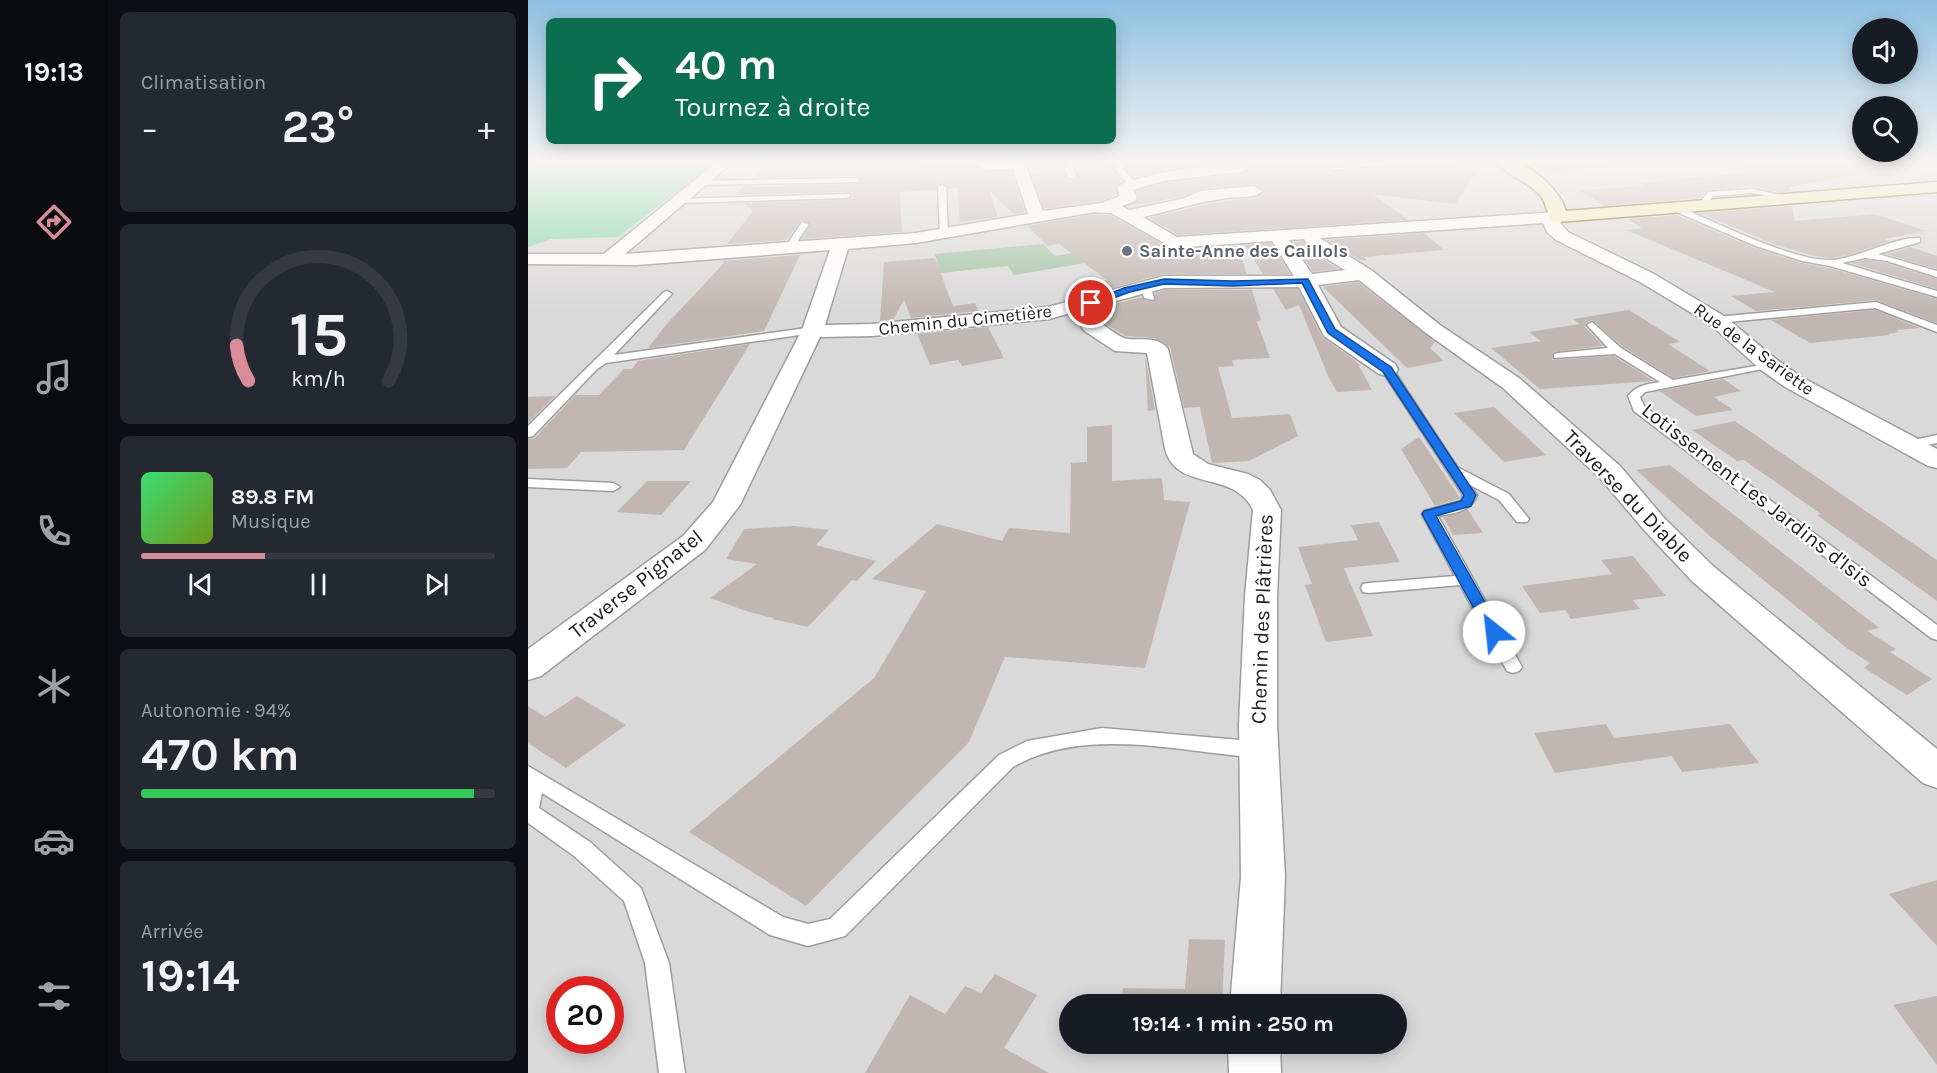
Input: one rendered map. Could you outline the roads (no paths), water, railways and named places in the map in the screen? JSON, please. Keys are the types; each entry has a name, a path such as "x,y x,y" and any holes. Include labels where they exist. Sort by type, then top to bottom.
{"street":[{"path":"608,260 664,211"},
{"path":"1035,211 1037,216"},
{"path":"528,260 608,260 788,249 944,234 1068,211"},
{"path":"1120,211 1156,230 1173,243 1186,282"},
{"path":"1127,215 1147,211"},
{"path":"1557,211 1558,217"},
{"path":"1209,224 1250,234 1277,236 1635,211"},
{"name":"Rue de la Sariette","path":"1558,217 1551,222 1553,228 1562,236 1647,278 1717,320 1793,382 1937,460"},
{"path":"1173,243 1250,234"},
{"path":"1233,283 1250,234"},
{"name":"Traverse du Diable","path":"1309,234 1315,244 1364,274 1433,329 1511,383 1610,472 1655,525 1703,574 1937,772"},
{"path":"1277,236 1305,280 1332,331 1387,369"},
{"name":"Traverse Pignatel","path":"528,667 694,543 726,506 813,330 841,244"},
{"name":"Chemin du Cimetière","path":"813,330 839,332 999,320 1048,313 1147,292 1164,282 1233,283 1305,280 1364,274"},
{"name":"Chemin des Plâtrières","path":"1091,303 1093,328 1123,346 1141,344 1156,349 1169,416 1182,459 1191,467 1229,476 1248,484 1264,498 1267,510 1261,596 1258,724 1263,877 1257,994"},
{"path":"1254,1054 1255,1073"}],"lane":[{"path":"943,211 944,234"},
{"path":"1682,211 1759,244 1805,259 1831,263 1937,294"},
{"path":"788,249 805,224"},
{"path":"1831,263 1917,240"},
{"path":"1865,255 1888,258 1935,273"},
{"path":"528,433 667,294"},
{"path":"1717,320 1876,305 1937,329"},
{"path":"1592,325 1617,350 1671,383"},
{"path":"603,360 813,330"},
{"path":"1558,356 1617,350"},
{"name":"Lotissement Les Jardins d'Isis","path":"1769,364 1641,389 1634,396 1638,408 1937,634"},
{"path":"1387,369 1470,495 1467,503 1458,508 1429,514 1514,667"},
{"path":"1909,445 1937,439"},
{"path":"1452,470 1504,497 1522,519"},
{"path":"528,483 613,487"},
{"path":"1369,588 1465,580"},
{"path":"672,1073 657,963 633,895 582,849 528,812 531,776 778,927 808,935 837,928 1006,761 1027,749 1102,735 1240,748"}],"place":[{"name":"Sainte-Anne des Caillols","path":"1127,251"}]}
